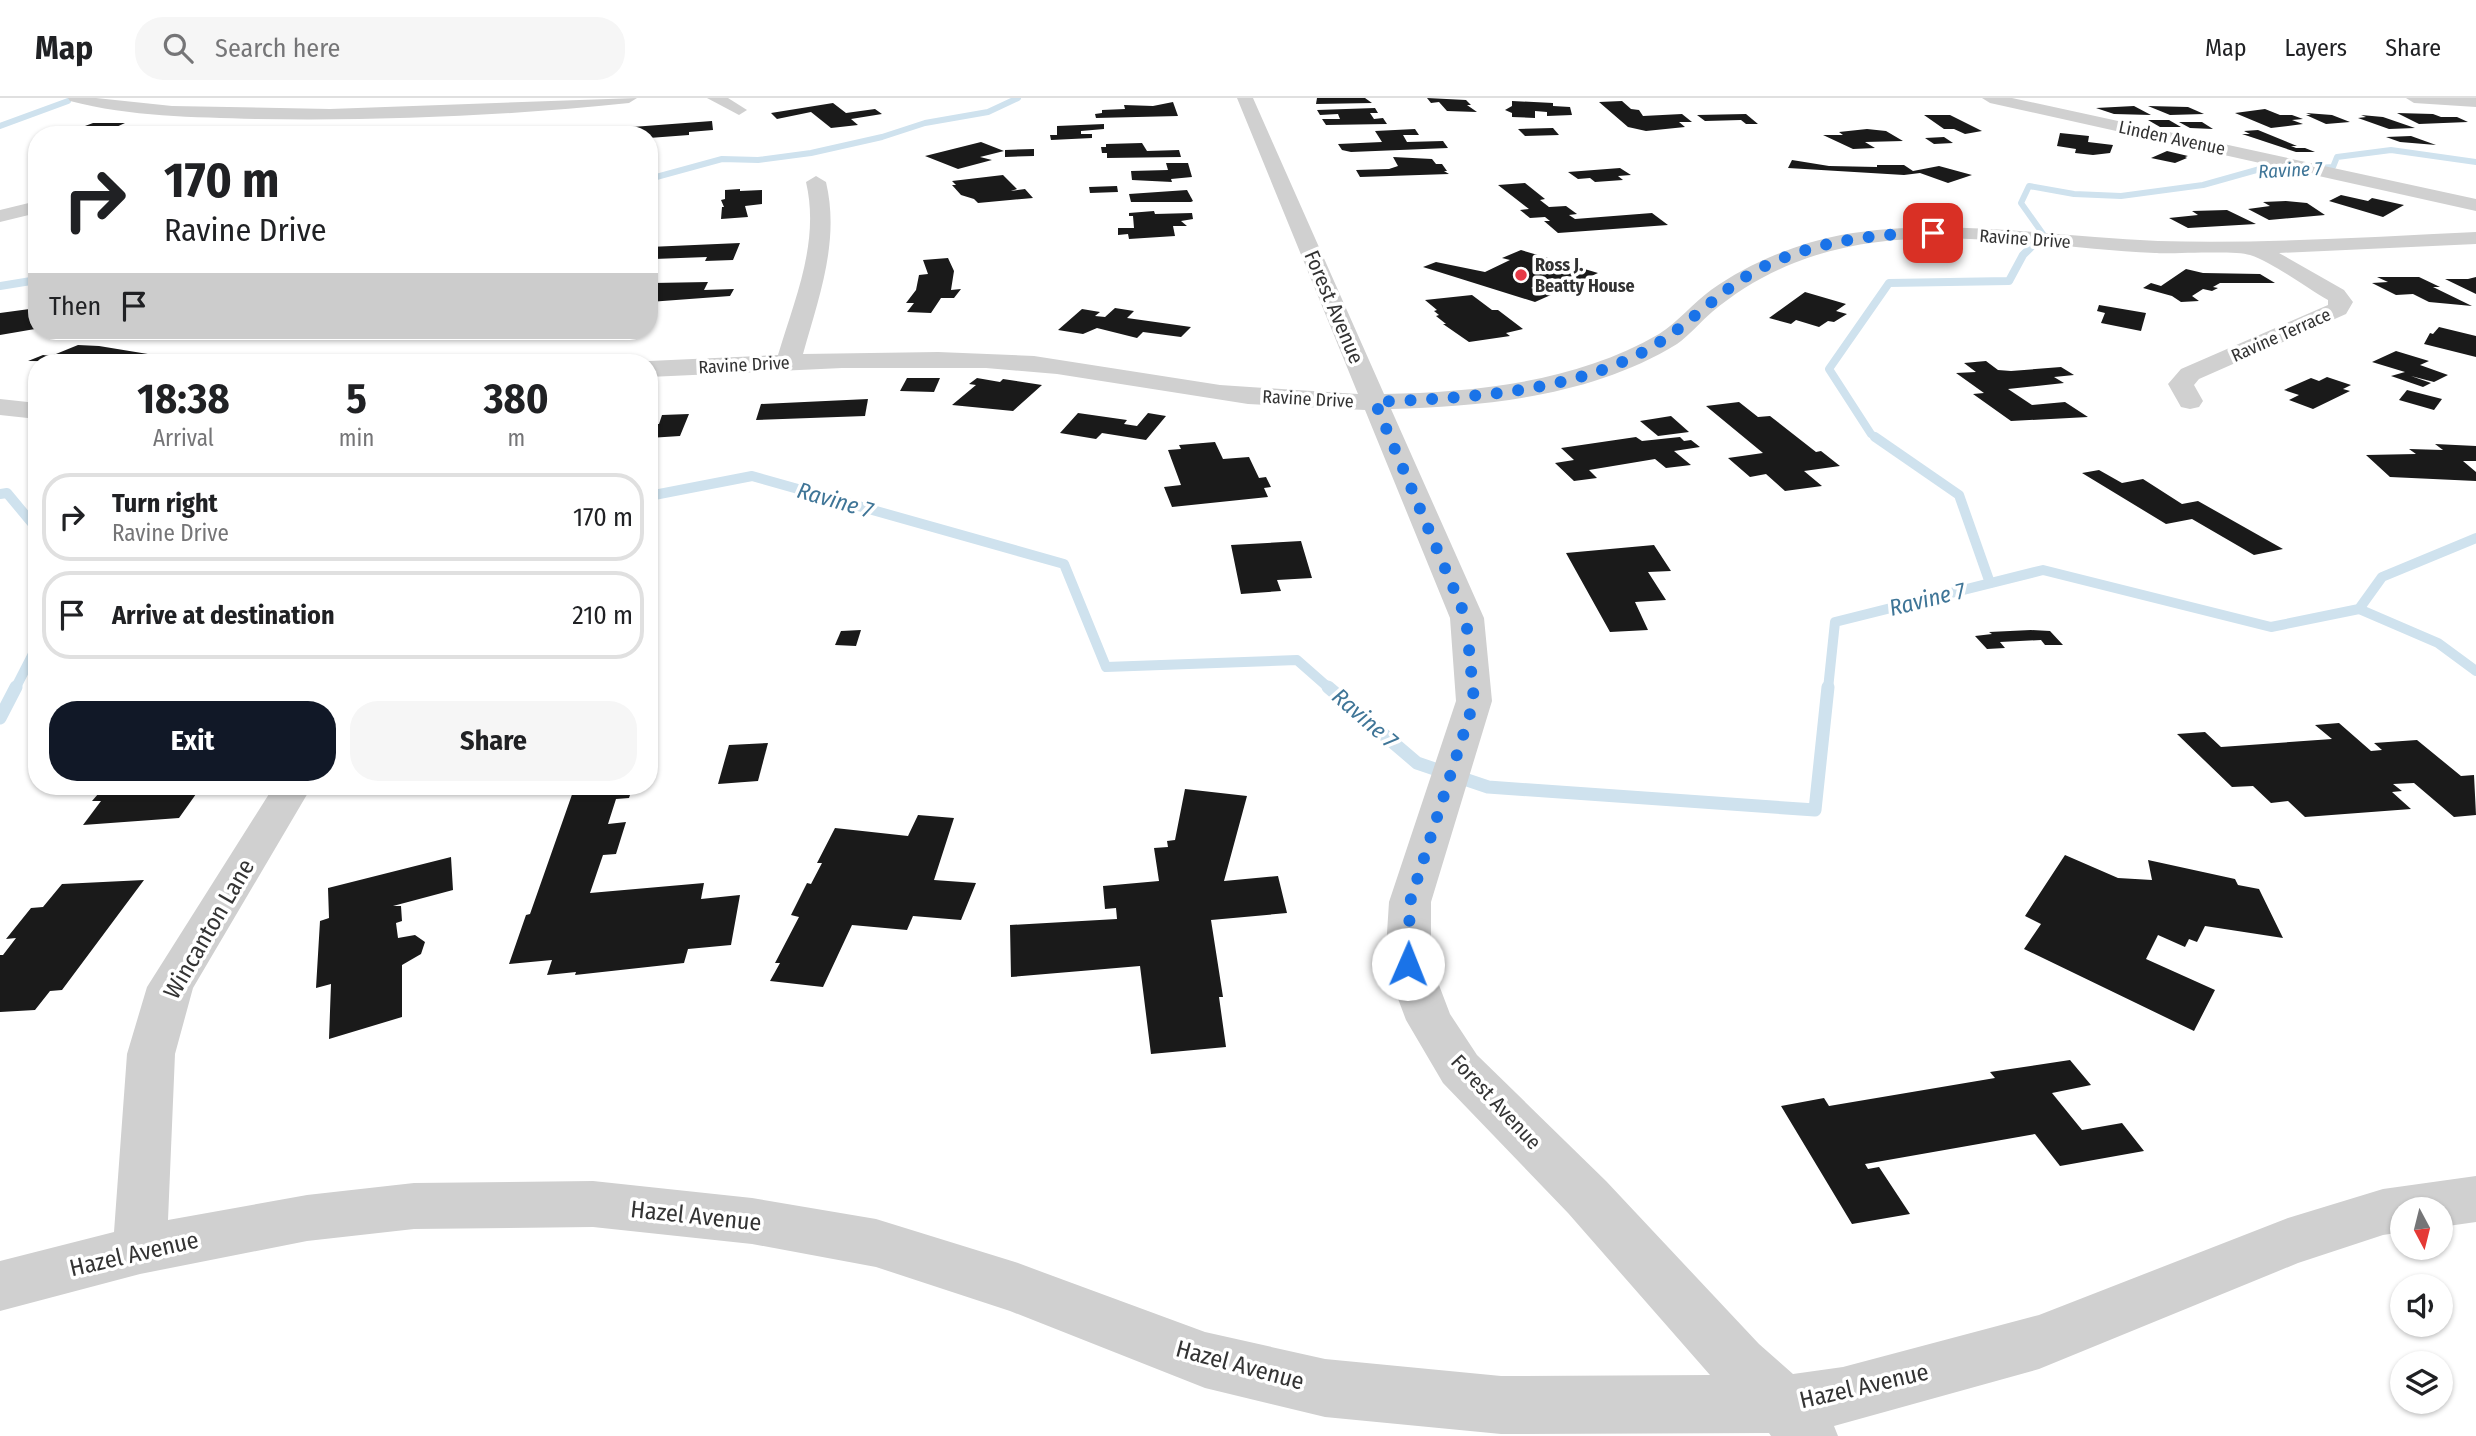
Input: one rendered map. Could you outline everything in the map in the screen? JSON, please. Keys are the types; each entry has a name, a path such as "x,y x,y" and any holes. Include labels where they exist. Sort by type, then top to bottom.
{"street":[{"path":"76,98 123,106 279,114 475,111 629,98"},
{"path":"715,98 739,110"},
{"name":"Forest Avenue","path":"1245,98 1466,618 1474,701 1410,902 1408,964 1429,1020 1460,1069 1587,1197 1738,1364 1796,1420"},
{"name":"Linden Avenue","path":"1990,98 2476,205"},
{"path":"2414,98 2476,102"},
{"path":"236,126 279,114"},
{"path":"788,362 817,258 822,220 816,182"},
{"path":"0,216 28,209"},
{"name":"Ravine Drive","path":"658,369 880,359 978,360 1104,373 1216,393 1301,401 1448,399 1508,392 1563,381 1630,359 1671,337 1702,309 1756,271 1802,252 1861,238 1949,233 2081,243 2254,248 2476,238"},
{"name":"Ravine Terrace","path":"2190,401 2181,384 2190,374 2338,309 2341,302 2336,295 2254,248"},
{"path":"0,407 28,410"},
{"name":"Wincanton Lane","path":"140,1250 151,1054 170,986 287,795"},
{"name":"Hazel Avenue","path":"0,1286 140,1250 307,1217 414,1206 593,1204 752,1221 876,1243 1015,1287 1205,1360 1325,1388 1501,1405 1796,1420 1843,1396 2039,1342 2288,1242 2383,1212 2476,1199"}],"building":[{"path":"1317,98 1365,98 1372,103 1316,104"},
{"path":"1427,98 1466,100 1471,105 1467,105 1477,112 1447,111 1439,102 1431,103"},
{"path":"1512,101 1553,103 1553,106 1570,107 1572,115 1547,116 1547,112 1535,111 1535,118 1512,117 1512,113 1505,110 1512,106"},
{"path":"1622,101 1631,109 1639,110 1643,116 1682,114 1692,122 1679,122 1685,127 1646,131 1628,127 1599,102"},
{"path":"1173,102 1178,116 1096,118 1095,114 1102,113 1102,110 1125,109 1124,105 1153,106"},
{"path":"833,103 846,113 875,109 882,114 851,119 858,125 831,128 811,112 777,119 771,113"},
{"path":"2134,106 2151,115 2114,114 2096,108"},
{"path":"2148,106 2188,107 2204,114 2170,115"},
{"path":"1375,108 1378,113 1370,113 1374,119 1383,118 1387,124 1326,125 1322,119 1340,119 1338,114 1320,115 1317,110"},
{"path":"2265,109 2303,119 2292,120 2303,124 2271,128 2235,113"},
{"path":"2306,113 2332,115 2350,122 2326,124"},
{"path":"2397,113 2457,117 2468,122 2419,124"},
{"path":"1746,114 1758,124 1746,124 1741,120 1705,121 1697,115"},
{"path":"1924,115 1950,115 1982,131 1965,134 1954,129 1944,129"},
{"path":"2361,115 2383,117 2415,128 2389,129 2358,118 2366,117"},
{"path":"2148,120 2169,120 2181,127 2160,127"},
{"path":"712,121 713,130 658,137 658,126 645,126"},
{"path":"2179,122 2202,122 2213,129 2190,128"},
{"path":"93,123 125,123 118,126 85,126"},
{"path":"1104,124 1104,129 1081,131 1081,134 1092,134 1092,138 1051,140 1050,135 1057,135 1057,126"},
{"path":"1553,128 1559,135 1525,136 1518,129"},
{"path":"1415,129 1419,135 1403,135 1407,142 1443,141 1448,148 1351,152 1342,150 1338,144 1382,142 1375,131"},
{"path":"1867,129 1886,131 1903,141 1865,142 1875,148 1853,149 1823,135 1843,135 1839,132"},
{"path":"2258,130 2297,146 2291,146 2296,148 2315,152 2296,152 2242,134 2250,134 2244,131"},
{"path":"2060,133 2089,136 2088,142 2113,145 2110,153 2075,153 2076,149 2057,146"},
{"path":"2411,136 2436,145 2400,142 2386,137"},
{"path":"1944,137 1953,143 1934,144 1925,138"},
{"path":"981,142 1004,151 980,157 992,160 958,169 925,156"},
{"path":"1142,143 1147,151 1179,150 1181,157 1107,158 1107,153 1102,153 1101,147 1106,147 1106,144"},
{"path":"1034,149 1034,156 1005,157 1005,150"},
{"path":"2167,151 2188,156 2175,163 2151,158"},
{"path":"1393,157 1432,159 1436,164 1442,164 1447,171 1444,171 1449,174 1360,177 1356,170 1389,169 1398,166"},
{"path":"1792,160 1829,166 1904,165 1913,171 1939,166 1972,175 1948,183 1920,173 1904,175 1788,168"},
{"path":"1166,163 1188,163 1192,177 1171,179 1172,182 1132,180 1131,171 1168,170"},
{"path":"1620,168 1631,175 1618,176 1623,180 1595,182 1590,178 1578,179 1568,172"},
{"path":"1003,175 1017,189 1011,191 1025,189 1033,198 978,203 961,195 952,185 956,185 952,181"},
{"path":"1525,183 1545,199 1540,200 1549,207 1566,206 1577,214 1569,215 1575,219 1652,213 1668,225 1558,233 1544,221 1550,221 1545,217 1530,218 1520,210 1529,209 1498,185"},
{"path":"1117,186 1118,192 1090,193 1089,187"},
{"path":"725,190 762,190 762,204 745,206 748,217 721,219 724,207 721,200 725,199"},
{"path":"1187,190 1193,201 1191,202 1131,202 1129,194"},
{"path":"2341,195 2404,205 2383,217 2329,201"},
{"path":"2263,202 2307,203 2325,215 2269,220 2248,209 2270,206"},
{"path":"2227,210 2256,224 2188,228 2169,218 2198,215 2192,211"},
{"path":"1154,211 1155,214 1192,213 1193,219 1181,221 1187,226 1173,226 1175,236 1129,239 1128,234 1118,235 1118,228 1134,228 1133,216 1129,216 1129,213"},
{"path":"740,243 733,260 705,261 707,257 658,259 658,247"},
{"name":"Ross J. Beatty House","path":"1521,250 1598,273 1574,284 1552,278 1531,288 1553,294 1535,302 1423,267 1436,262 1485,272 1510,260 1502,258"},
{"path":"948,258 954,271 951,290 961,289 954,298 941,298 931,313 907,312 914,303 906,303 916,290 919,275 928,274 923,260"},
{"path":"2186,269 2203,273 2260,274 2275,283 2220,283 2213,287 2218,288 2212,291 2203,289 2192,296 2199,301 2181,302 2172,296 2143,288 2151,283 2161,286"},
{"path":"2377,277 2419,277 2472,306 2429,302 2413,294 2396,295 2372,283 2388,282"},
{"path":"2476,277 2476,294 2445,279 2468,279"},
{"path":"708,282 704,290 734,289 730,296 658,301 658,283"},
{"path":"1805,292 1846,304 1836,311 1847,314 1819,327 1796,320 1791,324 1769,318"},
{"path":"1472,295 1523,329 1506,333 1510,336 1469,342 1443,324 1446,324 1436,316 1439,315 1434,311 1437,310 1425,300"},
{"path":"2099,305 2146,313 2141,331 2101,323 2105,313 2097,311"},
{"path":"1115,308 1134,311 1127,318 1191,327 1181,337 1143,332 1137,338 1097,328 1083,334 1058,330 1082,309 1100,312 1095,316 1105,317"},
{"path":"28,309 28,330 0,335 0,313"},
{"path":"2439,327 2476,336 2476,357 2424,344 2430,333 2433,334"},
{"path":"78,345 148,354 56,354"},
{"path":"2396,351 2429,361 2420,365 2448,375 2434,382 2411,376 2431,383 2423,387 2391,376 2405,372 2372,362"},
{"path":"1986,361 1998,370 2061,367 2074,375 2054,377 2064,383 2008,389 2032,405 2065,402 2088,417 2011,421 1973,394 1984,393 1956,373 1976,372 1964,363"},
{"path":"2327,377 2351,385 2343,389 2350,391 2313,409 2289,400 2299,395 2284,390 2311,378 2319,381"},
{"path":"907,378 940,378 934,392 900,391"},
{"path":"977,378 1042,385 1013,411 952,405 976,385 969,384"},
{"path":"2407,390 2442,399 2434,410 2399,400"},
{"path":"868,399 865,416 756,420 761,404"},
{"path":"1739,402 1758,417 1770,416 1816,452 1821,451 1840,466 1804,471 1822,486 1785,491 1766,474 1750,477 1728,458 1763,453 1706,406"},
{"path":"1078,413 1127,420 1124,424 1137,426 1148,413 1166,416 1146,440 1102,433 1096,439 1060,433"},
{"path":"689,414 680,436 658,437 658,424 662,415"},
{"path":"1671,416 1689,432 1658,436 1640,421"},
{"path":"1636,437 1642,441 1680,437 1684,441 1691,440 1700,447 1674,451 1691,465 1666,468 1655,459 1589,470 1597,478 1574,481 1555,463 1574,460 1561,448"},
{"path":"1215,442 1223,459 1249,457 1259,478 1266,477 1271,487 1264,488 1268,497 1172,507 1164,487 1181,485 1168,450 1181,449 1179,445"},
{"path":"2435,444 2476,446 2476,461 2463,461 2476,472 2476,481 2390,477 2366,455 2416,454 2409,449 2443,450"},
{"path":"2099,470 2122,483 2143,479 2182,504 2198,501 2283,549 2254,555 2192,519 2166,524 2082,473"},
{"path":"1301,541 1312,578 1277,580 1281,591 1241,594 1231,545"},
{"path":"1654,545 1671,571 1648,572 1666,600 1635,602 1648,630 1610,632 1566,553"},
{"path":"861,630 856,646 835,645 841,631"},
{"path":"2050,631 2063,645 2045,645 2041,640 2000,642 2005,648 1987,649 1975,636 1992,634 1989,632"},
{"path":"2339,723 2371,751 2382,750 2374,743 2417,740 2461,776 2474,775 2476,815 2454,817 2414,783 2393,784 2402,791 2392,792 2411,809 2305,817 2288,801 2271,803 2253,786 2232,787 2177,734 2205,732 2221,747 2332,739 2315,725"},
{"path":"768,743 758,781 718,784 729,745"},
{"path":"1185,789 1247,796 1224,881 1278,876 1287,913 1211,920 1223,997 1219,997 1226,1047 1151,1054 1140,966 1011,977 1010,925 1117,919 1116,908 1105,909 1103,886 1159,881 1154,848 1168,847 1167,841 1175,840"},
{"path":"97,795 195,795 179,818 83,825 101,801 92,801"},
{"path":"572,795 630,795 629,798 616,799 608,824 626,822 616,854 603,855 590,893 704,883 701,899 740,895 731,945 688,949 684,963 575,975 576,972 547,975 552,960 509,964 526,915 530,914"},
{"path":"918,815 954,818 934,880 976,883 961,920 913,916 907,930 852,925 823,987 770,981 780,963 775,963 799,917 791,915 807,883 811,884 822,863 817,863 835,828 908,836"},
{"path":"2065,855 2118,878 2152,880 2148,860 2235,879 2238,885 2259,889 2283,938 2205,926 2197,942 2189,939 2185,947 2158,935 2146,959 2215,990 2194,1031 2024,949 2041,924 2025,916"},
{"path":"451,857 453,890 393,906 401,906 402,921 396,923 398,938 415,935 425,942 421,954 402,965 402,1017 329,1039 331,984 316,988 320,921 329,918 328,888"},
{"path":"144,880 62,990 50,991 35,1010 0,1012 0,955 3,955 16,938 6,939 31,908 43,907 62,884"},
{"path":"2070,1060 2091,1085 2052,1093 2082,1130 2122,1123 2144,1151 2060,1166 2035,1134 1865,1164 1868,1169 1879,1167 1910,1214 1852,1224 1781,1106 1824,1098 1829,1106 1995,1078 1990,1072"}],"waterway":[{"name":"Ravine 7","path":"658,177 722,159 758,160 811,153 882,137 925,123 988,112 1018,98"},
{"name":"Ravine 7","path":"0,126 68,101"},
{"name":"Ravine 7","path":"2317,168 2333,167 2337,157 2391,150 2476,162"},
{"name":"Ravine 7","path":"2043,234 2021,203 2029,186 2074,194 2121,196 2203,185 2260,169 2298,168"},
{"name":"Ravine 7","path":"1878,439 1871,434 1829,369 1889,283 2009,281 2023,255 2032,246"},
{"name":"Ravine 7","path":"0,286 28,281"},
{"name":"Ravine 7","path":"1875,437 1959,495 1990,583"},
{"name":"Ravine 7","path":"658,494 752,476 1064,564 1106,667 1297,660 1330,689"},
{"name":"Ravine 7","path":"0,494 7,493 28,518"},
{"name":"Ravine 7","path":"2359,609 2382,577 2476,538"},
{"name":"Ravine 7","path":"1828,689 1835,622 2043,570 2271,627 2359,609"},
{"path":"2359,609 2438,643 2476,671"},
{"name":"Ravine 7","path":"15,689 28,664"},
{"name":"Ravine 7","path":"0,718 16,687"},
{"name":"Ravine 7","path":"1328,687 1417,763 1488,787 1815,810 1828,687"}],"place":[{"name":"Ross J. Beatty House","path":"1521,275"}],"route":[{"path":"1408,964 1410,902 1474,701 1466,618 1375,402 1448,399 1508,392 1563,381 1630,359 1671,337 1702,309 1741,280 1802,252 1861,238 1933,233"}]}
